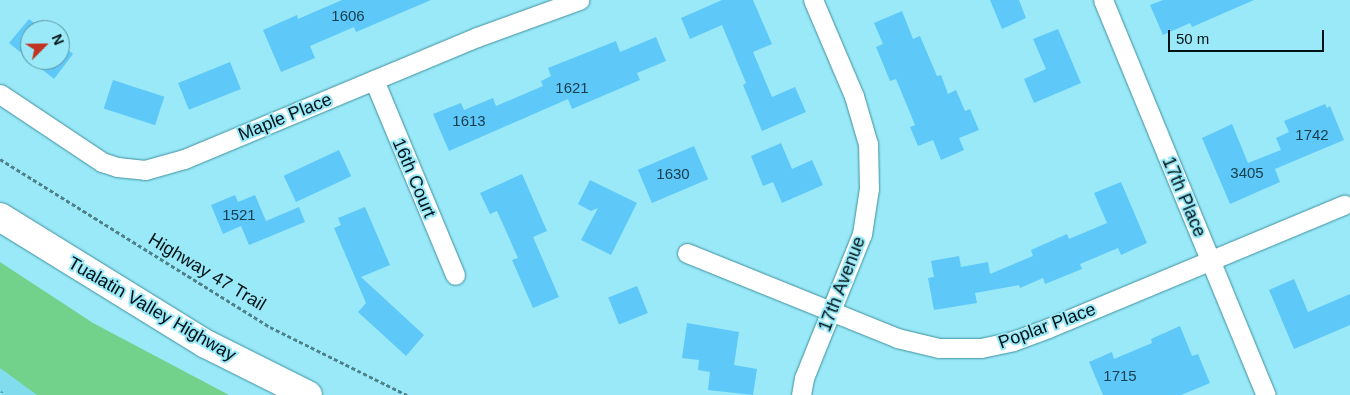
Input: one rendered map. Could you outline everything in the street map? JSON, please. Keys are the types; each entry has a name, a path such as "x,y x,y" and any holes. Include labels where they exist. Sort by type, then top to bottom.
{"highway":[{"name":"Tualatin Valley Highway","path":"0,216 206,344 308,395"}],"street":[{"name":"Maple Place","path":"0,94 102,162 117,168 145,170 184,159 521,20 579,0"},
{"name":"17th Avenue","path":"801,395 804,378 862,234 869,188 868,144 854,96 813,0"},
{"name":"17th Place","path":"1102,0 1266,395"},
{"name":"16th Court","path":"374,80 455,275"},
{"name":"Poplar Place","path":"687,253 897,338 939,348 981,348 1048,328 1344,205"}],"path":[{"name":"Highway 47 Trail","path":"0,159 270,326 407,395"}],"shaded area":[{"path":"0,358 50,395 0,395"}],"green space":[{"path":"0,262 93,323 229,395 37,395 0,368"}],"building":[{"path":"342,0 431,0 356,32 354,27 310,46 315,58 281,72 263,30 297,15 298,19"},
{"path":"722,0 753,0 772,44 753,52 772,97 795,87 806,112 762,131 743,85 746,83 722,25 690,39 681,18"},
{"path":"990,0 1019,0 1026,18 1002,29"},
{"path":"1163,0 1254,0 1192,27 1190,23 1163,35 1150,5"},
{"path":"902,11 913,39 920,36 937,76 941,75 948,94 956,90 965,111 970,109 979,130 959,138 964,150 941,160 933,140 918,146 910,127 915,125 896,79 890,81 876,47 883,44 874,23"},
{"path":"1058,29 1081,83 1034,103 1024,79 1046,69 1033,39"},
{"path":"20,30 20,52 9,43"},
{"path":"656,37 666,61 637,73 640,80 572,109 568,99 449,151 433,114 461,103 464,110 493,98 496,106 543,86 541,81 551,76 548,68 616,41 620,52"},
{"path":"230,62 241,89 189,110 178,83"},
{"path":"43,70 61,70 54,79"},
{"path":"113,80 164,97 155,125 104,109"},
{"path":"1325,104 1327,108 1330,106 1344,140 1275,169 1280,182 1230,204 1202,138 1232,124 1248,163 1281,150 1276,138 1289,132 1284,121"},
{"path":"781,143 792,169 812,160 823,185 782,203 773,182 763,186 751,156"},
{"path":"694,146 708,179 652,203 638,170"},
{"path":"339,150 351,176 296,202 284,176"},
{"path":"522,174 547,231 533,237 559,297 533,308 512,260 518,258 497,211 490,214 480,193"},
{"path":"590,180 637,203 611,255 581,240 598,208 591,211 578,204"},
{"path":"1121,182 1147,243 1121,255 1118,248 1080,264 1082,269 1045,284 1043,278 1020,288 1019,285 975,293 977,303 934,310 928,278 934,277 931,261 959,256 961,267 988,262 990,274 1033,256 1031,250 1067,234 1069,239 1107,223 1094,193"},
{"path":"235,195 238,202 255,195 266,221 299,207 305,222 249,245 241,226 223,234 211,205"},
{"path":"365,207 390,265 361,277 424,335 406,356 358,312 366,303 334,228 341,225 338,218"},
{"path":"1294,279 1308,312 1350,294 1350,325 1294,349 1269,290"},
{"path":"637,286 648,313 619,325 608,298"},
{"path":"687,323 739,332 734,365 757,369 753,395 708,390 710,372 698,370 699,360 682,358"},
{"path":"1180,326 1192,356 1198,354 1210,383 1181,395 1103,395 1089,362 1112,352 1114,359 1152,343 1151,339"}]}
